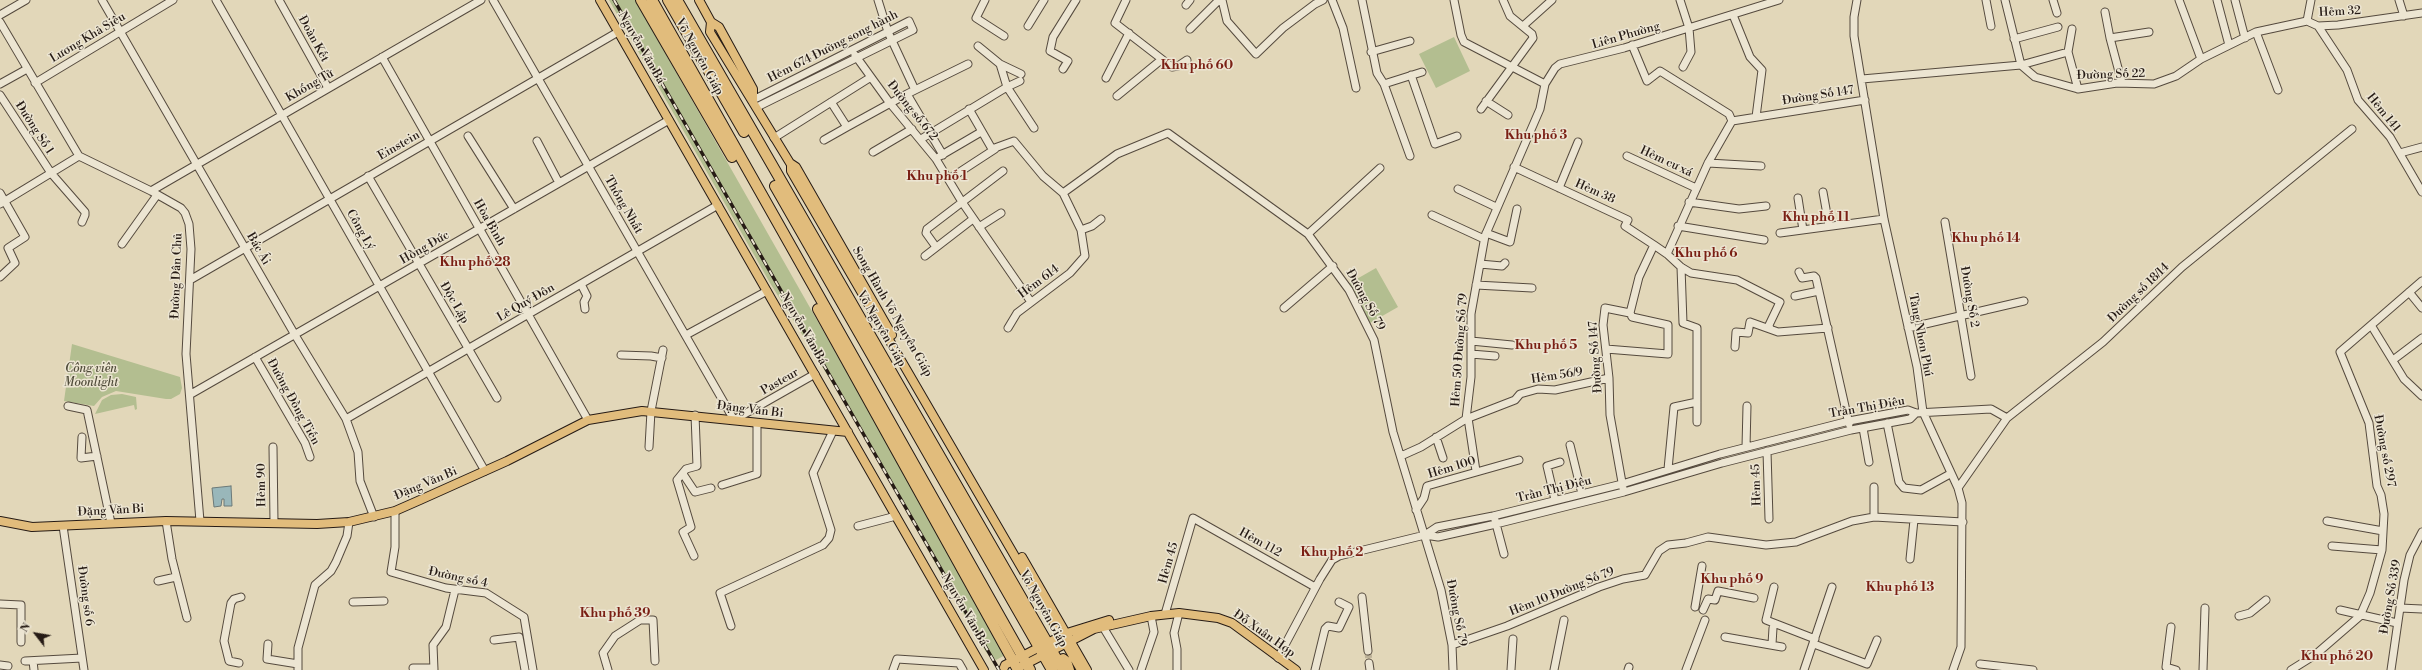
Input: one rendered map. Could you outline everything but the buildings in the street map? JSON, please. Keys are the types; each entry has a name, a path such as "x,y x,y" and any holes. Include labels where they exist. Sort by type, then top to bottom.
{"highway":[{"name":"Võ Nguyên Giáp","path":"641,0 702,108 736,163 1016,667"},
{"name":"Võ Nguyên Giáp","path":"652,0 1027,663"},
{"name":"Võ Nguyên Giáp","path":"668,0 1012,599 1055,667 1063,670"},
{"name":"Võ Nguyên Giáp","path":"677,0 1027,607 1045,649"},
{"path":"702,108 717,117"},
{"path":"735,149 736,163"},
{"path":"1012,599 1027,607"}],"main road":[{"name":"Nguyễn Văn Bá","path":"600,0 984,670"},
{"name":"Song Hành Võ Nguyên Giáp","path":"699,0 711,22 719,27 753,89 755,104 791,165 791,170 964,472 968,474 974,483 979,487 1043,591 1081,670"},
{"name":"Đặng Văn Bi","path":"0,521 32,527 166,521 317,524 349,522 395,511 485,471 588,420 650,411 695,415 757,424 848,432"},
{"name":"Song Hành Võ Nguyên Giáp","path":"974,483 974,487 1087,670"},
{"name":"Đỗ Xuân Hợp","path":"1066,638 1103,627 1166,614 1179,613 1218,618 1232,623 1296,670"},
{"name":"Đỗ Xuân Hợp","path":"1003,670 1005,665 1016,667 1027,663 1045,649 1095,623 1139,616 1149,617"},
{"path":"1055,667 1063,658 1067,661 1070,670"}],"street":[{"path":"0,15 26,0"},
{"name":"Bác Ái","path":"102,0 295,335 346,419 358,452 360,481 374,517"},
{"name":"Lương Khả Siêu","path":"35,83 173,0"},
{"name":"Công Lý","path":"216,0 485,471"},
{"name":"Đoàn Kết","path":"279,0 328,88"},
{"name":"Khổng Tử","path":"154,193 197,164 481,0"},
{"name":"Thống Nhất","path":"494,0 734,420"},
{"path":"878,0 888,32 915,90"},
{"path":"985,0 976,18 1004,36"},
{"path":"1028,26 1044,0"},
{"path":"1063,69 1068,61 1050,51 1052,37 1076,0"},
{"path":"1126,0 1115,23 1172,67 1178,66 1187,60"},
{"path":"1190,29 1220,0 1227,21 1256,54 1283,28 1315,4 1323,0"},
{"path":"1332,0 1343,28 1356,88"},
{"path":"1362,0 1371,52 1377,73 1384,84 1410,156"},
{"path":"1454,0 1461,35 1464,42 1545,84"},
{"path":"1480,109 1533,36 1510,16 1503,0"},
{"path":"1523,26 1552,0"},
{"path":"1680,0 1689,28 1691,52 1683,67"},
{"name":"Liên Phường","path":"1514,167 1540,109 1545,84 1560,64 1632,45 1779,0"},
{"name":"Tăng Nhơn Phú","path":"1857,0 1854,30 1884,219 1917,367 1919,412 1958,488 1962,503 1961,648 1953,670"},
{"path":"1986,0 1991,26"},
{"path":"2005,0 2021,65"},
{"path":"2053,0 2057,13"},
{"path":"2179,0 2201,59"},
{"path":"2217,0 2229,46"},
{"path":"2235,0 2245,38"},
{"path":"2307,21 2311,0"},
{"path":"2399,0 2404,16"},
{"path":"2105,12 2122,83"},
{"name":"Hẻm 32","path":"2307,21 2318,26 2370,22 2422,13"},
{"path":"1733,15 1750,57 1762,70 1756,117"},
{"name":"Hẻm 674 Đường song hành","path":"909,21 913,30 857,58 755,104 851,50 909,21"},
{"name":"Đường Số 22","path":"2021,65 2035,77 2078,89 2122,83 2154,84 2176,76 2201,59 2256,32 2307,21"},
{"path":"0,22 79,156 3,202"},
{"name":"Hẻm 141","path":"2318,26 2347,70 2358,100 2390,137 2422,192"},
{"path":"2014,39 2058,27"},
{"path":"2072,29 2068,52 2078,89"},
{"name":"Einstein","path":"190,280 618,32"},
{"path":"2110,38 2149,32"},
{"path":"2256,32 2278,90"},
{"path":"1106,78 1128,33"},
{"path":"1371,52 1410,41"},
{"path":"1632,45 1647,81 1660,71 1729,114 1732,121 1708,162 1678,226 1667,254"},
{"path":"921,139 1021,78 1000,64 978,46"},
{"name":"Đường số 672","path":"851,50 889,102 921,139 939,157"},
{"path":"1862,79 2021,65 2068,52"},
{"name":"Hòa Bình","path":"382,57 588,420"},
{"path":"1117,96 1161,60"},
{"path":"824,140 889,102 968,64"},
{"path":"1000,64 1007,87 1034,128"},
{"path":"0,84 27,68"},
{"path":"1384,84 1422,72"},
{"path":"1411,75 1435,144 1457,136"},
{"path":"774,138 871,78"},
{"name":"Đường Số 1","path":"0,94 51,173 85,212 82,222"},
{"path":"907,94 931,132 939,157 962,202 1031,302"},
{"name":"Đường Số 147","path":"1732,121 1865,100"},
{"path":"1486,101 1508,115"},
{"path":"831,102 847,127"},
{"path":"969,110 992,149 995,149"},
{"name":"Hồng Đức","path":"191,394 669,120"},
{"path":"873,152 912,129"},
{"name":"Đường số 18/14","path":"1958,488 2007,418 2103,342 2182,267 2352,129"},
{"path":"939,157 981,132"},
{"name":"Đường Số 79","path":"1063,193 1117,154 1168,133 1308,234 1333,266 1349,290 1374,340 1393,432 1442,590 1452,645 1452,670"},
{"path":"468,136 514,209"},
{"path":"537,141 559,183"},
{"path":"949,179 995,149 1014,141 1043,176 1063,193 1081,230 1092,226 1100,219"},
{"path":"1559,188 1578,142"},
{"path":"2400,153 2422,147"},
{"name":"Đường Dân Chủ","path":"79,156 154,193 181,208 185,213 191,235 190,280 186,336 191,394 190,407 200,521"},
{"name":"Hẻm cư xá","path":"1627,156 1696,188"},
{"path":"1708,162 1761,166"},
{"name":"Hẻm 38","path":"1514,167 1628,220 1625,226 1654,245"},
{"name":"Hẻm 50 Đường Số 79","path":"1401,456 1467,419 1471,377 1471,314 1485,236 1514,167"},
{"path":"1308,234 1380,168"},
{"path":"936,247 926,231 962,202 984,188 986,182 1003,171"},
{"name":"Độc Lập","path":"368,176 497,398"},
{"path":"1458,189 1496,207"},
{"path":"1823,192 1829,226"},
{"path":"0,193 3,202 25,237 8,248 15,263 0,276"},
{"path":"122,244 154,193"},
{"path":"1798,198 1803,230"},
{"path":"1689,202 1739,209 1766,206"},
{"name":"Lê Quý Đôn","path":"346,419 718,206"},
{"path":"1432,215 1485,236 1510,242 1517,209"},
{"path":"979,227 1001,213"},
{"path":"926,256 973,219"},
{"path":"1780,233 1884,219"},
{"name":"Đường Số 2","path":"1945,222 1971,376"},
{"path":"1678,226 1764,240"},
{"name":"Hẻm 614","path":"1008,328 1017,313 1070,273 1085,256 1081,230"},
{"path":"1606,349 1668,354 1668,325 1632,317 1630,313 1639,277 1654,245 1667,254 1681,267 1691,273 1737,280 1780,302 1769,325 1770,329"},
{"path":"1480,264 1502,266 1505,263"},
{"path":"1284,308 1333,266"},
{"path":"1681,267 1683,322 1697,328 1697,422"},
{"path":"1799,272 1802,278 1815,277 1851,430"},
{"name":"Đường số 297","path":"2360,616 2370,593 2382,550 2382,501 2377,486 2369,423 2340,352 2422,281"},
{"path":"581,284 587,296 584,302 585,309"},
{"path":"1476,285 1532,288"},
{"path":"686,335 767,291"},
{"path":"1795,296 1819,291"},
{"path":"2409,292 2422,308"},
{"path":"1908,328 2024,301"},
{"name":"Đường Số 147","path":"1624,492 1610,416 1609,378 1603,325 1605,308 1630,313"},
{"path":"1735,346 1736,332 1748,333 1750,322 1778,332 1794,332 1828,328"},
{"path":"2371,325 2404,379 2422,396"},
{"path":"2393,360 2422,338"},
{"path":"1471,341 1512,345"},
{"path":"649,447 650,411 663,350"},
{"path":"1471,354 1495,356"},
{"path":"621,355 662,358"},
{"name":"Đường Đồng Tiến","path":"255,357 305,443 310,457"},
{"name":"Pasteur","path":"734,420 815,374"},
{"name":"Hẻm 56/9","path":"1467,419 1515,400 1520,394 1538,389 1555,390 1609,378"},
{"path":"1668,469 1674,407 1697,402"},
{"path":"68,406 87,410 111,523"},
{"path":"1746,447 1747,406"},
{"path":"1919,412 1984,408 1997,411 2007,418"},
{"name":"Trần Thị Điệu","path":"1425,535 1437,527 1493,516 1622,484 1720,454 1849,421 1908,410 1919,412"},
{"name":"Trần Thị Điệu","path":"1425,535 1438,537 1496,524 1624,492 1767,451 1851,430 1910,419 1919,412"},
{"path":"694,556 683,532 691,527 677,480 686,469 697,466 695,415"},
{"path":"1467,419 1476,471"},
{"path":"1887,423 1899,482 1902,487 1921,490 1950,474"},
{"path":"722,484 757,474 757,424"},
{"path":"1863,428 1869,462"},
{"path":"731,626 720,593 823,545 829,538 831,530 813,473 833,431"},
{"path":"1436,437 1443,458"},
{"path":"82,438 81,458 97,456"},
{"path":"1570,445 1582,494"},
{"name":"Hẻm 90","path":"273,447 274,522"},
{"name":"Hẻm 45","path":"1767,451 1769,519"},
{"path":"1720,454 1722,463"},
{"name":"Hẻm 100","path":"1416,510 1424,498 1427,486 1519,460"},
{"path":"1555,500 1547,466 1560,462"},
{"path":"683,474 696,492 711,488"},
{"path":"1874,487 1874,518 1963,522"},
{"name":"Đường số 4","path":"395,511 395,547 391,572 455,590 486,594 524,617 526,656 533,670"},
{"path":"858,526 896,516"},
{"path":"1493,516 1504,554"},
{"name":"Hẻm 45","path":"1166,614 1193,518"},
{"name":"Hẻm 112","path":"1193,518 1315,587"},
{"name":"Hẻm 10 Đường Số 79","path":"1452,645 1507,626 1599,587 1623,579 1645,575 1659,551 1668,545 1686,543 1695,539 1708,537 1766,545 1796,542 1852,521 1874,518"},
{"path":"1910,560 1914,520"},
{"path":"166,521 176,577 187,618"},
{"path":"2327,521 2383,531"},
{"path":"268,644 266,659 298,667 298,648 315,585 331,571 336,562 347,536 349,522"},
{"name":"Đường số 6","path":"63,526 84,670"},
{"name":"Đường Số 339","path":"2391,670 2397,623 2410,555 2422,532"},
{"path":"1278,658 1315,587 1332,560 1339,556 1425,535"},
{"path":"2332,546 2382,550"},
{"path":"1695,607 1702,566"},
{"path":"158,581 176,577"},
{"path":"1774,587 1766,620 1867,664 1878,640"},
{"path":"1804,670 1832,587"},
{"path":"413,668 434,669 433,645 446,627 455,590"},
{"path":"1703,610 1708,599 1716,599 1718,591 1754,598"},
{"path":"1362,596 1368,651"},
{"path":"239,663 230,660 224,641 231,603 234,599 241,597"},
{"path":"353,602 384,600"},
{"path":"2239,616 2250,613 2266,600"},
{"path":"1315,670 1324,629 1328,626 1339,628 1349,607 1339,602"},
{"path":"0,604 21,605 21,642"},
{"path":"2203,670 2205,608"},
{"path":"2400,608 2422,609"},
{"path":"2340,610 2360,616 2397,623"},
{"path":"1177,670 1177,649 1174,633 1179,613"},
{"path":"2291,670 2315,655 2360,616"},
{"path":"1141,670 1154,632 1149,617"},
{"path":"608,670 603,653 615,636 640,620 653,620 655,661"},
{"path":"1554,670 1564,620"},
{"path":"1686,670 1705,620"},
{"path":"1103,627 1129,670"},
{"path":"2171,627 2166,667 2176,670"},
{"path":"1772,644 1773,628"},
{"path":"494,640 519,637 526,656 525,670"},
{"path":"1724,637 1772,644 1782,647"},
{"path":"1511,670 1513,639"},
{"path":"25,661 82,658"},
{"path":"893,670 897,659 959,663 963,670"},
{"path":"33,661 34,670"},
{"path":"1980,664 2033,670"}],"green space":[{"path":"609,0 635,0 1007,654 996,660 986,652 975,634 854,418 770,283"},
{"path":"1454,37 1470,71 1436,88 1419,54"},
{"path":"1376,268 1398,307 1370,323 1348,284"},
{"name":"Công viên Moonlight","path":"72,344 180,377 182,388 180,394 171,399 166,399 116,391 102,397 94,406 64,401"},
{"path":"122,394 136,397 137,409 135,410 134,405 95,414 102,400 111,395"}],"water":[{"path":"231,486 232,506 224,506 224,499 222,499 221,506 214,507 212,488"}],"tunnel":[{"path":"1368,651 1369,663"}],"railway":[{"path":"614,0 999,670"}],"district":[{"name":"Khu phố 60","path":"1197,66"},
{"name":"Khu phố 3","path":"1536,136"},
{"name":"Khu phố 1","path":"937,177"},
{"name":"Khu phố 11","path":"1816,218"},
{"name":"Khu phố 14","path":"1986,239"},
{"name":"Khu phố 6","path":"1706,254"},
{"name":"Khu phố 28","path":"475,263"},
{"name":"Khu phố 5","path":"1546,346"},
{"name":"Khu phố 2","path":"1332,553"},
{"name":"Khu phố 9","path":"1732,580"},
{"name":"Khu phố 13","path":"1900,588"},
{"name":"Khu phố 39","path":"615,614"},
{"name":"Khu phố 20","path":"2337,657"}]}
